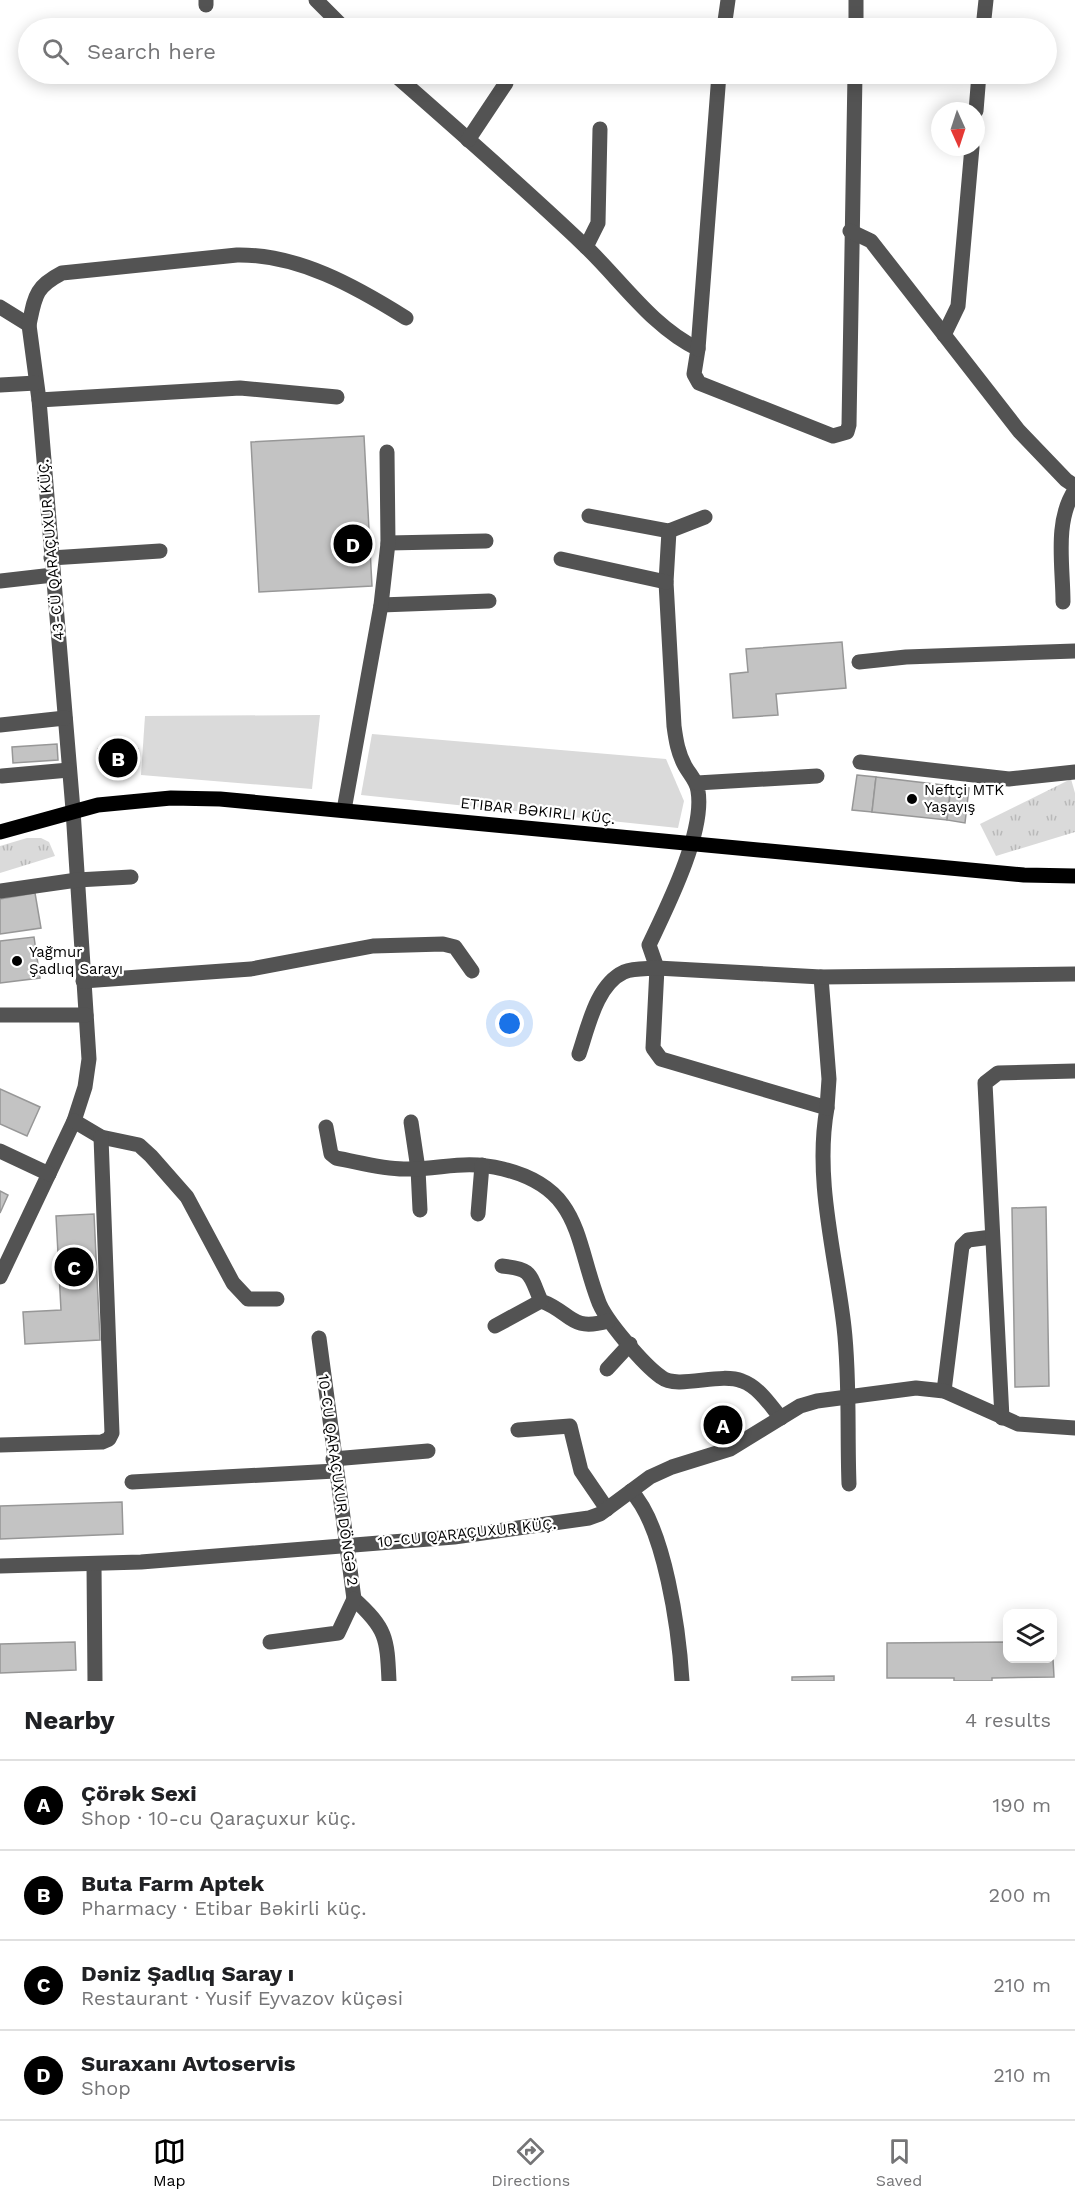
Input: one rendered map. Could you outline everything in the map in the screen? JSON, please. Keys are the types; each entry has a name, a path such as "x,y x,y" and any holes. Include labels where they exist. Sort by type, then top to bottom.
{"main road":[{"name":"ETIBAR BƏKIRLI KÜÇ.","path":"0,832 73,810 129,801 171,798 220,799 1024,875 1075,876"}],"street":[{"path":"316,0 334,18"},
{"path":"725,18 728,0"},
{"path":"856,0 856,18"},
{"path":"984,18 986,0"},
{"path":"405,84 586,247 656,319 683,342 698,349"},
{"path":"468,140 505,84"},
{"path":"719,84 698,349 694,374 699,383 832,436 847,432 849,425 850,231 855,84"},
{"path":"977,102 978,84"},
{"path":"586,247 598,223 600,129"},
{"path":"944,335 958,306 971,156"},
{"path":"850,231 872,241 1019,431 1075,488 1066,503 1063,518 1063,602"},
{"name":"43-CÜ QARAÇUXUR KÜÇ.","path":"0,1277 74,1121 88,1074 73,810 39,400 29,325 35,297 43,283 62,273 264,254 294,261 372,296 406,318"},
{"path":"0,307 29,325"},
{"path":"0,385 36,383"},
{"path":"39,400 240,388 337,397"},
{"path":"344,810 381,605 388,543 387,452"},
{"path":"589,516 669,531 705,517"},
{"path":"669,531 666,582 676,748 697,783 699,803 691,845 667,907 649,945 657,968 653,1028 655,1054 661,1059 827,1108"},
{"path":"388,543 486,541"},
{"path":"51,558 160,552"},
{"path":"561,559 666,582"},
{"path":"0,581 53,575"},
{"path":"381,605 489,601"},
{"path":"859,662 1075,651"},
{"path":"0,725 65,718"},
{"path":"860,762 1009,779 1075,772"},
{"path":"2,776 69,770"},
{"path":"697,783 817,776"},
{"path":"0,891 77,880 131,877"},
{"path":"83,981 251,969 373,946 443,944 455,947 461,952 472,971"},
{"path":"579,1054 597,1002 613,980 631,970 657,968 821,977 1075,974"},
{"path":"821,977 829,1080 823,1129 824,1167 844,1329 849,1484"},
{"path":"0,1015 86,1016"},
{"path":"1002,1418 985,1083 998,1073 1075,1071"},
{"path":"74,1121 101,1137 139,1145 173,1178 187,1197 233,1283 248,1299 277,1299"},
{"path":"411,1122 418,1169 420,1210"},
{"path":"326,1127 331,1154 336,1158 401,1169 418,1169 465,1162 525,1177 559,1199 579,1232 598,1300 608,1321 661,1378 676,1382 710,1378 743,1381 757,1390 781,1418"},
{"path":"0,1445 102,1442 109,1439 112,1433 101,1137"},
{"path":"0,1151 49,1174"},
{"path":"478,1215 482,1165"},
{"path":"944,1391 962,1246 968,1240 992,1237"},
{"path":"502,1266 522,1268 528,1272 541,1301 555,1306 573,1322 582,1325 608,1321"},
{"path":"495,1326 541,1301"},
{"name":"10-CU QARAÇUXUR DÖNGƏ 2","path":"319,1338 334,1465 354,1599 376,1619 384,1632 390,1681"},
{"path":"607,1369 630,1344"},
{"name":"10-CU QARAÇUXUR KÜÇ.","path":"0,1566 94,1565 507,1532 589,1518 607,1509 650,1477 672,1467 730,1449 800,1406 846,1397 916,1388 944,1391 1018,1424 1075,1428"},
{"path":"518,1430 570,1426 581,1471 607,1509"},
{"path":"132,1482 334,1465 428,1450"},
{"path":"631,1491 644,1506 666,1572 680,1645 682,1681"},
{"path":"94,1565 95,1681"},
{"path":"270,1642 338,1633 354,1599"}],"green space":[{"path":"320,715 312,789 141,775 145,716"},
{"path":"372,734 666,759 684,801 678,828 361,795"},
{"path":"1071,779 1075,793 1075,832 996,856 980,824"},
{"path":"27,838 41,838 49,842 55,856 0,873 0,846"}],"building":[{"path":"364,436 372,586 259,592 251,442"},
{"path":"842,642 846,688 776,694 778,715 733,718 730,674 748,672 746,649"},
{"path":"57,744 58,760 13,763 12,747"},
{"path":"98,749 138,749 138,766 98,766"},
{"path":"857,775 876,777 872,812 852,810"},
{"name":"Neftçi MTK Yaşayış","path":"876,777 951,786 947,820 872,812"},
{"path":"951,786 969,788 965,823 947,820"},
{"path":"35,893 41,928 0,934 0,899"},
{"path":"34,937 40,978 0,983 0,941"},
{"path":"0,1089 40,1107 27,1136 0,1124"},
{"path":"0,1191 8,1195 0,1213"},
{"path":"1046,1207 1049,1386 1015,1387 1012,1208"},
{"path":"94,1214 100,1340 25,1344 23,1312 61,1310 56,1216"},
{"path":"122,1502 123,1534 0,1539 0,1506"},
{"path":"75,1642 76,1670 0,1673 0,1644"},
{"path":"1003,1642 1003,1663 1053,1663 1054,1677 992,1678 992,1681 954,1681 954,1678 887,1678 887,1643"},
{"path":"834,1676 834,1681 792,1681 792,1677"}],"place":[{"name":"Suraxanı Avtoservis","path":"353,544"},
{"name":"Buta Farm Aptek","path":"118,758"},
{"name":"Neftçi MTK Yaşayış","path":"912,799"},
{"name":"Yağmur Şadlıq Sarayı","path":"17,961"},
{"name":"Dəniz Şadlıq Saray ı","path":"74,1267"},
{"name":"Çörək Sexi","path":"723,1425"}]}
